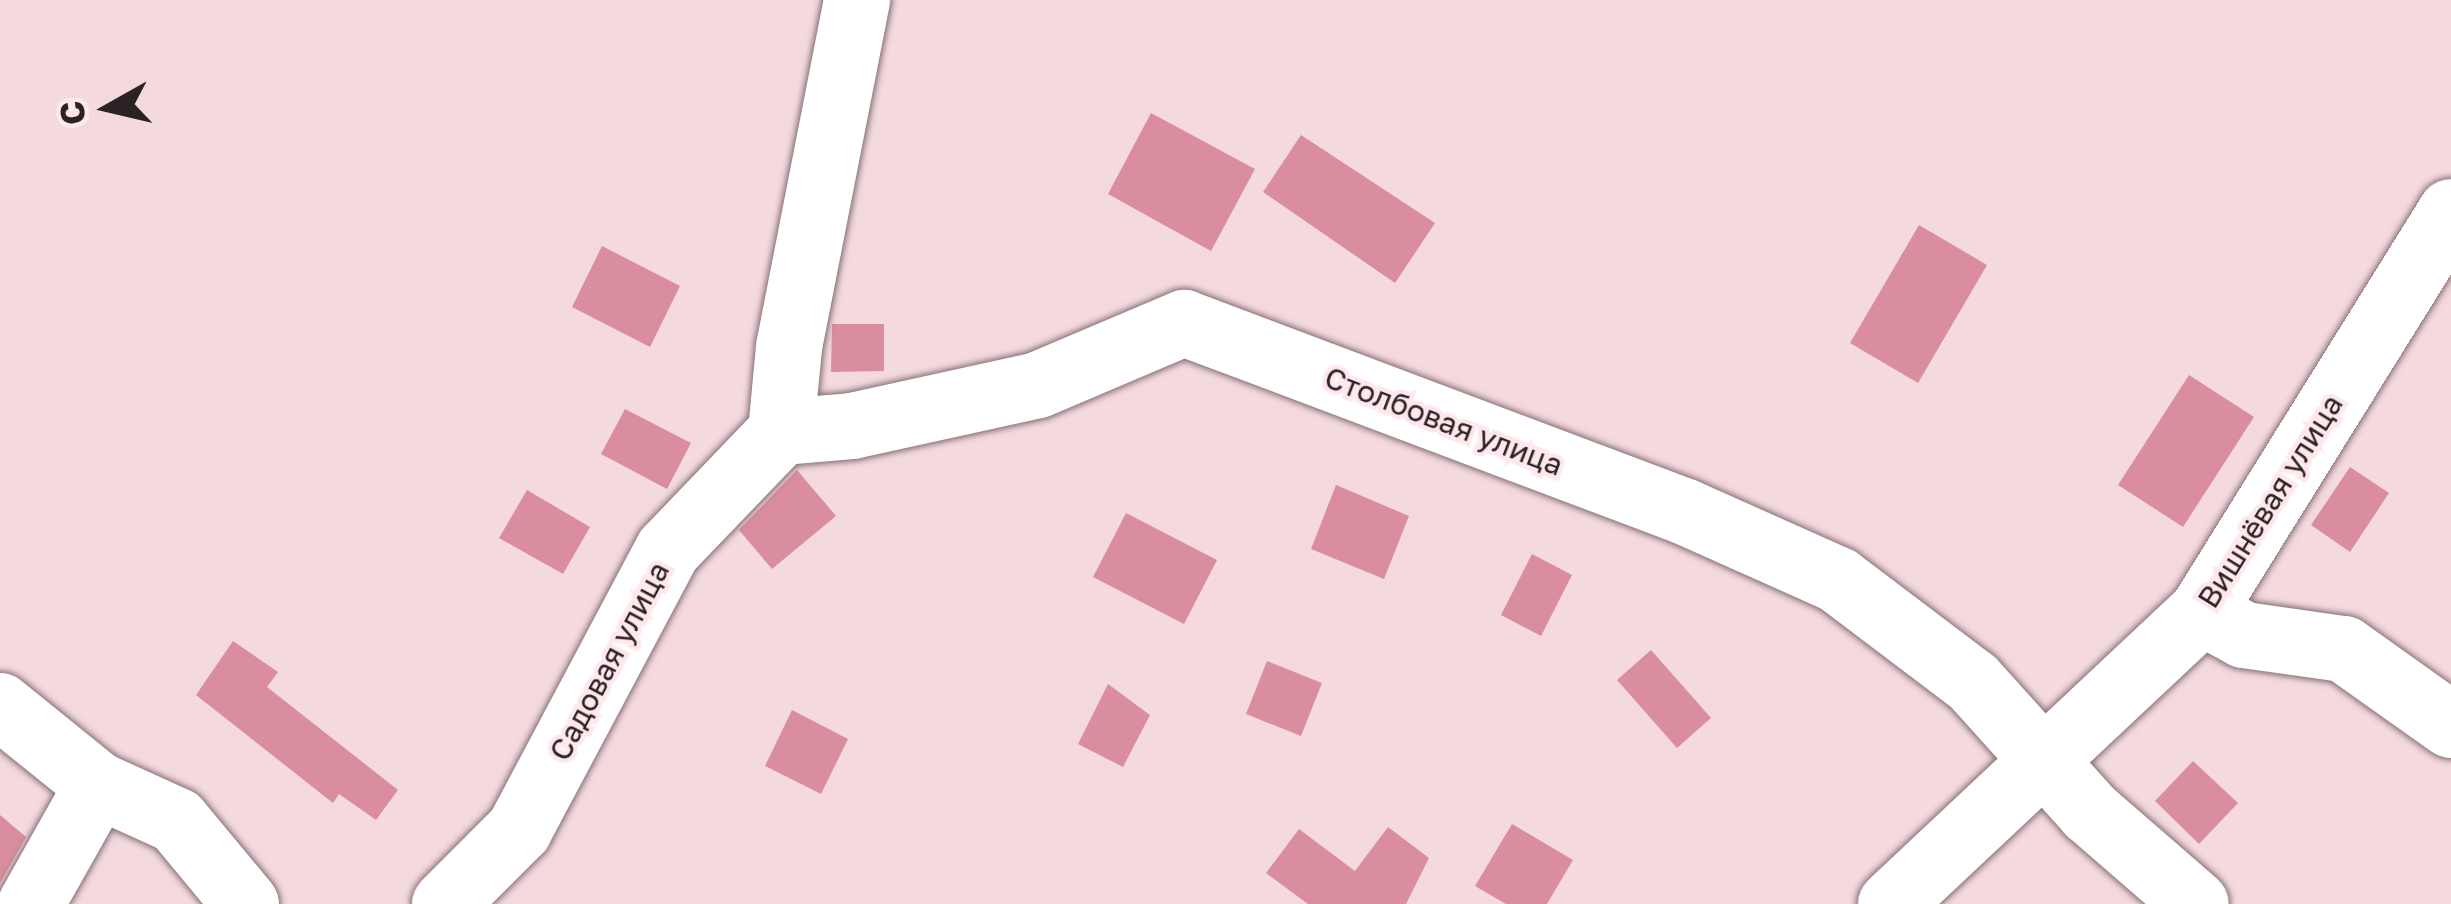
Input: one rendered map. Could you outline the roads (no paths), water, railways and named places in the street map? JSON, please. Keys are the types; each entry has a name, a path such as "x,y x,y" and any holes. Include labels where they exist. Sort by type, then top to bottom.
{"street":[{"path":"781,431 789,347 857,0"},
{"name":"Вишнёвая улица","path":"1891,904 2202,612 2451,212"},
{"name":"Столбовая улица","path":"781,431 852,427 1038,385 1184,323 1686,512 1838,580 1973,682 2090,812 2196,904"},
{"name":"Садовая улица","path":"445,904 519,830 668,550 781,431"},
{"path":"2202,612 2245,635 2344,649 2451,725"},
{"path":"0,706 98,784 177,821 246,904"},
{"path":"31,904 98,784"}]}
